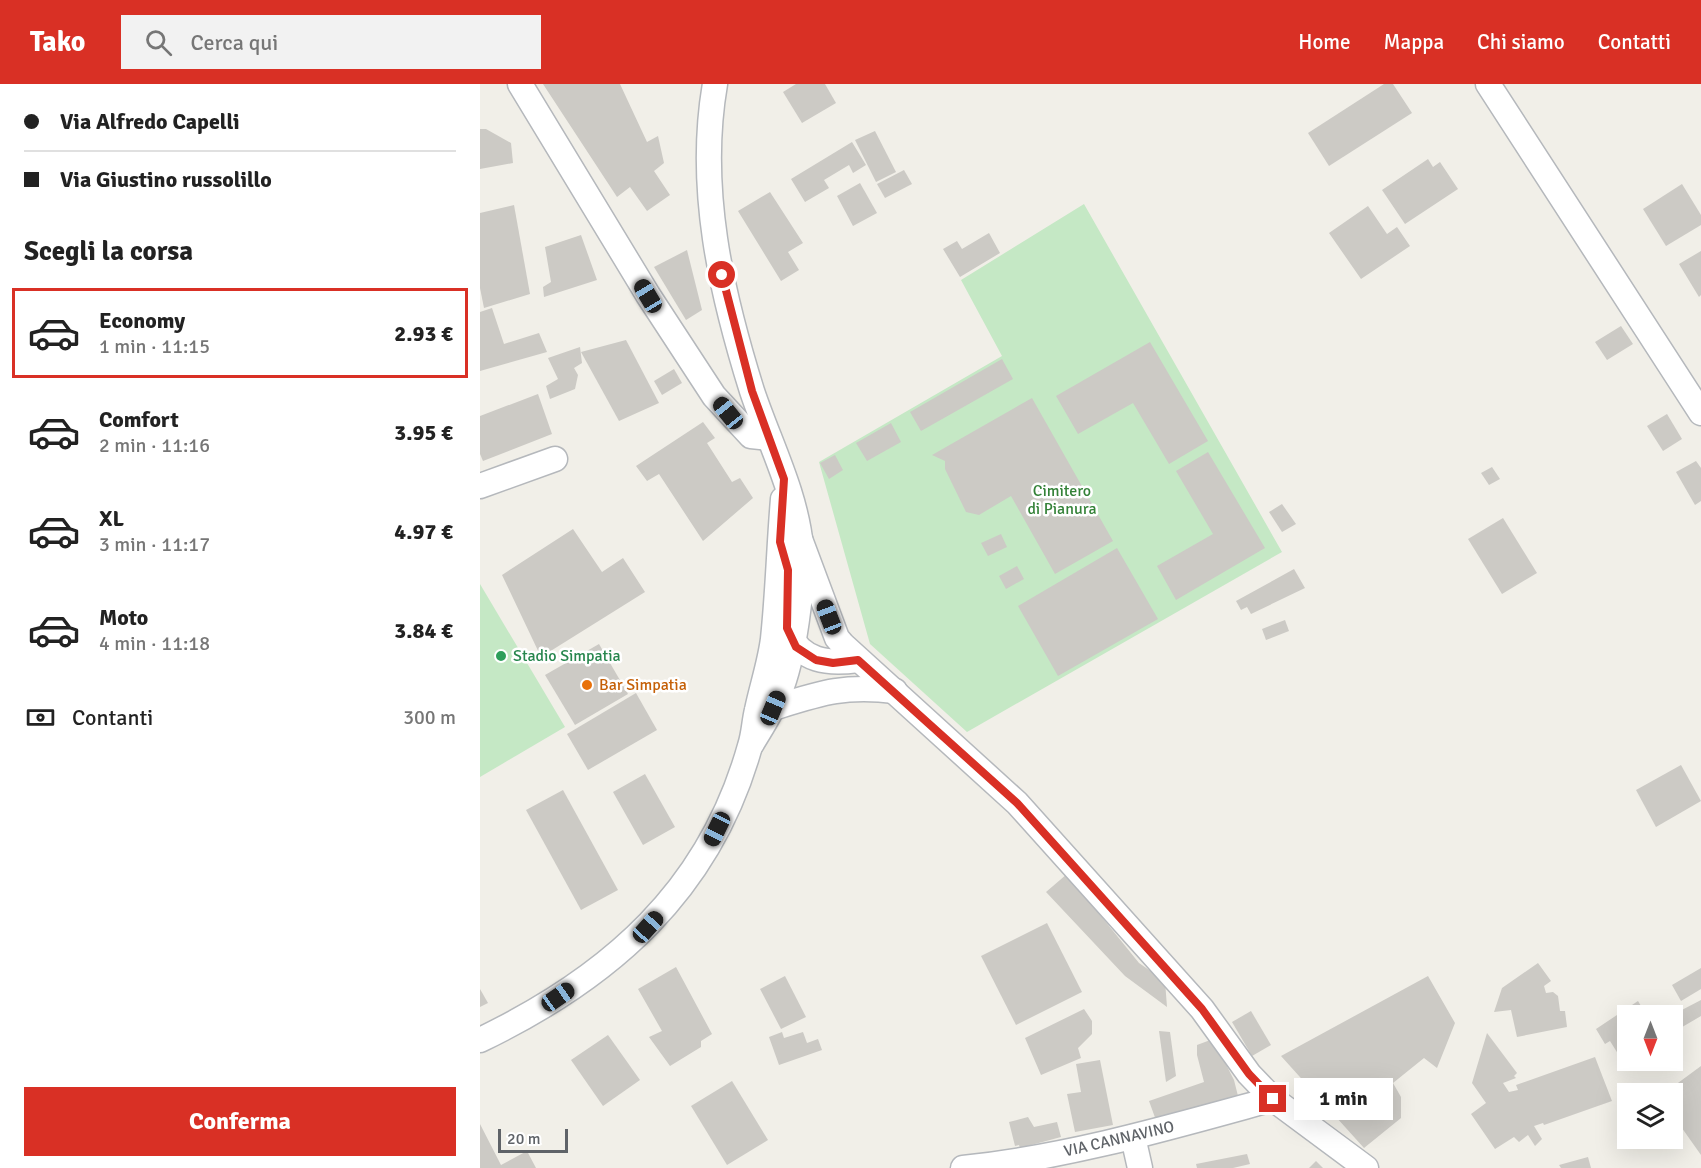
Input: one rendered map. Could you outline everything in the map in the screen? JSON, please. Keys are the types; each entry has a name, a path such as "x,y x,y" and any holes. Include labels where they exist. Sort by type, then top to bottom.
{"street":[{"path":"520,84 648,296 714,396 751,436 769,438"},
{"path":"715,84 711,110 708,173 714,232 726,297 752,391 784,479 790,540 799,594 792,642"},
{"path":"1488,84 1701,413"},
{"path":"480,486 555,459"},
{"path":"790,540 837,638 858,660 1017,803 1202,1009 1249,1074 1273,1099 1366,1168"},
{"path":"765,709 772,641 790,540"},
{"path":"480,1040 513,1025 558,997 607,963 648,927 678,893 710,844 765,709 784,652 798,637 813,633 837,638"},
{"path":"792,642 816,660 833,663 858,660"},
{"path":"765,709 826,692 861,687 895,691"},
{"name":"VIA CANNAVINO","path":"963,1168 998,1164 1133,1137 1273,1099"},
{"path":"1133,1137 1140,1168"}],"green space":[{"name":"Cimitero di Pianura","path":"1084,204 1282,552 967,732 870,644 819,462 1002,356 961,280"},
{"name":"Stadio Simpatia","path":"480,584 565,727 480,777"}],"building":[{"path":"543,84 620,84 647,142 658,136 664,163 654,171 670,195 647,211 630,187 617,197"},
{"path":"796,84 825,84 836,103 802,123 783,92"},
{"path":"1384,84 1393,84 1412,113 1329,166 1308,133"},
{"path":"480,129 486,129 511,143 513,163 480,169"},
{"path":"875,131 896,172 876,182 855,140"},
{"path":"852,142 866,165 853,173 849,165 824,180 829,188 805,202 791,179"},
{"path":"1428,159 1433,167 1440,162 1458,189 1405,224 1382,190"},
{"path":"904,170 912,184 885,198 877,184"},
{"path":"860,183 877,213 853,226 837,196"},
{"path":"1682,184 1701,215 1701,225 1666,246 1643,209"},
{"path":"770,192 803,243 788,252 799,270 781,281 738,211"},
{"path":"514,205 530,294 484,308 480,288 480,213"},
{"path":"1368,206 1387,234 1397,227 1410,246 1361,279 1329,233"},
{"path":"989,233 1000,253 960,277 943,249 957,241 962,249"},
{"path":"581,235 597,280 544,297 543,287 551,282 545,247"},
{"path":"687,250 702,310 686,320 654,267"},
{"path":"1701,251 1701,295 1699,297 1679,264"},
{"path":"492,308 504,344 539,333 547,352 480,371 480,312"},
{"path":"1621,326 1633,344 1607,360 1595,342"},
{"path":"626,340 659,403 619,421 581,352"},
{"path":"1150,342 1208,441 1169,464 1133,403 1078,434 1056,396"},
{"path":"580,347 582,363 574,368 578,375 575,389 550,399 546,386 558,379 548,358"},
{"path":"1002,359 1013,379 921,431 910,412"},
{"path":"674,369 682,383 662,395 654,381"},
{"path":"538,394 552,434 483,461 480,454 480,416"},
{"path":"1032,398 1113,541 1055,574 1011,496 979,515 966,512 945,469 945,461 932,455"},
{"path":"1667,414 1682,439 1663,451 1647,426"},
{"path":"703,422 715,438 707,443 732,482 740,478 753,498 703,541 659,474 647,481 636,466"},
{"path":"891,423 901,442 867,461 856,443"},
{"path":"1208,452 1265,548 1176,600 1157,566 1213,534 1176,471"},
{"path":"835,455 843,470 829,479 820,463"},
{"path":"1696,461 1701,468 1701,501 1695,505 1676,472"},
{"path":"1492,467 1500,479 1489,485 1481,473"},
{"path":"1282,504 1296,524 1282,532 1269,512"},
{"path":"1503,518 1537,573 1502,594 1468,539"},
{"path":"573,529 602,572 623,558 645,592 541,657 502,575"},
{"path":"1001,534 1007,547 988,556 981,543"},
{"path":"1117,548 1158,619 1058,676 1018,606"},
{"path":"1017,566 1024,579 1006,589 999,576"},
{"path":"1294,569 1305,588 1251,614 1247,607 1241,610 1236,601"},
{"path":"1285,620 1289,631 1266,640 1262,629"},
{"name":"Bar Simpatia","path":"599,644 628,694 575,725 545,675"},
{"path":"636,693 657,730 588,770 567,734"},
{"path":"1681,765 1701,801 1656,827 1636,790"},
{"path":"645,774 675,827 643,845 613,792"},
{"path":"563,790 618,890 581,910 526,810"},
{"path":"1067,874 1139,963 1165,981 1167,1007 1125,976 1046,892"},
{"path":"1047,923 1082,992 1016,1025 981,956"},
{"path":"1538,963 1551,981 1544,986 1546,993 1553,992 1558,996 1560,1011 1565,1011 1567,1027 1517,1037 1511,1010 1494,1012 1502,988"},
{"path":"676,967 712,1034 701,1041 701,1047 670,1066 649,1037 662,1031 638,989"},
{"path":"1701,968 1701,989 1681,1001 1672,985"},
{"path":"785,976 806,1017 781,1029 760,989"},
{"path":"1428,976 1455,1023 1437,1068 1424,1058 1393,1083 1401,1097 1401,1118 1364,1148 1281,1056"},
{"path":"480,989 488,1003 480,1007"},
{"path":"1701,1000 1701,1016 1683,1027 1683,1009"},
{"path":"1084,1009 1092,1021 1092,1034 1078,1048 1081,1058 1041,1075 1025,1038"},
{"path":"1251,1011 1271,1045 1252,1056 1232,1022"},
{"path":"1617,1015 1617,1052 1610,1041 1605,1044 1596,1029"},
{"path":"1159,1031 1170,1032 1176,1076 1166,1082"},
{"path":"782,1032 784,1038 803,1032 807,1043 818,1039 822,1050 779,1065 769,1037"},
{"path":"1487,1033 1517,1073 1514,1076 1516,1078 1503,1083 1509,1092 1518,1090 1516,1085 1595,1057 1612,1101 1544,1125 1543,1123 1534,1126 1542,1139 1535,1146 1528,1135 1519,1142 1514,1137 1495,1149 1471,1114 1486,1103 1472,1083"},
{"path":"608,1035 640,1080 603,1106 571,1060"},
{"path":"1213,1039 1234,1080 1239,1100 1157,1123 1149,1101 1204,1082 1197,1055 1197,1045"},
{"path":"1100,1060 1113,1125 1075,1132 1067,1094 1081,1092 1076,1064"},
{"path":"1701,1066 1701,1155 1683,1130 1683,1083 1678,1083"},
{"path":"732,1081 768,1140 727,1165 691,1106"},
{"path":"1028,1117 1034,1127 1057,1122 1061,1137 1020,1148 1019,1145 1015,1146 1009,1122"},
{"path":"480,1124 501,1165 527,1151 536,1168 480,1168"},
{"path":"1247,1154 1250,1164 1233,1168 1197,1168 1196,1164"},
{"path":"1588,1157 1591,1168 1561,1168 1559,1165"},
{"path":"1316,1161 1323,1168 1309,1168"}],"place":[{"name":"Stadio Simpatia","path":"501,656"},
{"name":"Bar Simpatia","path":"587,685"}],"route":[{"path":"722,275 752,391 784,479 780,542 787,559 785,615 792,642 806,655 816,660 833,663 858,660 1017,803 1202,1009 1249,1074 1273,1099"}]}
